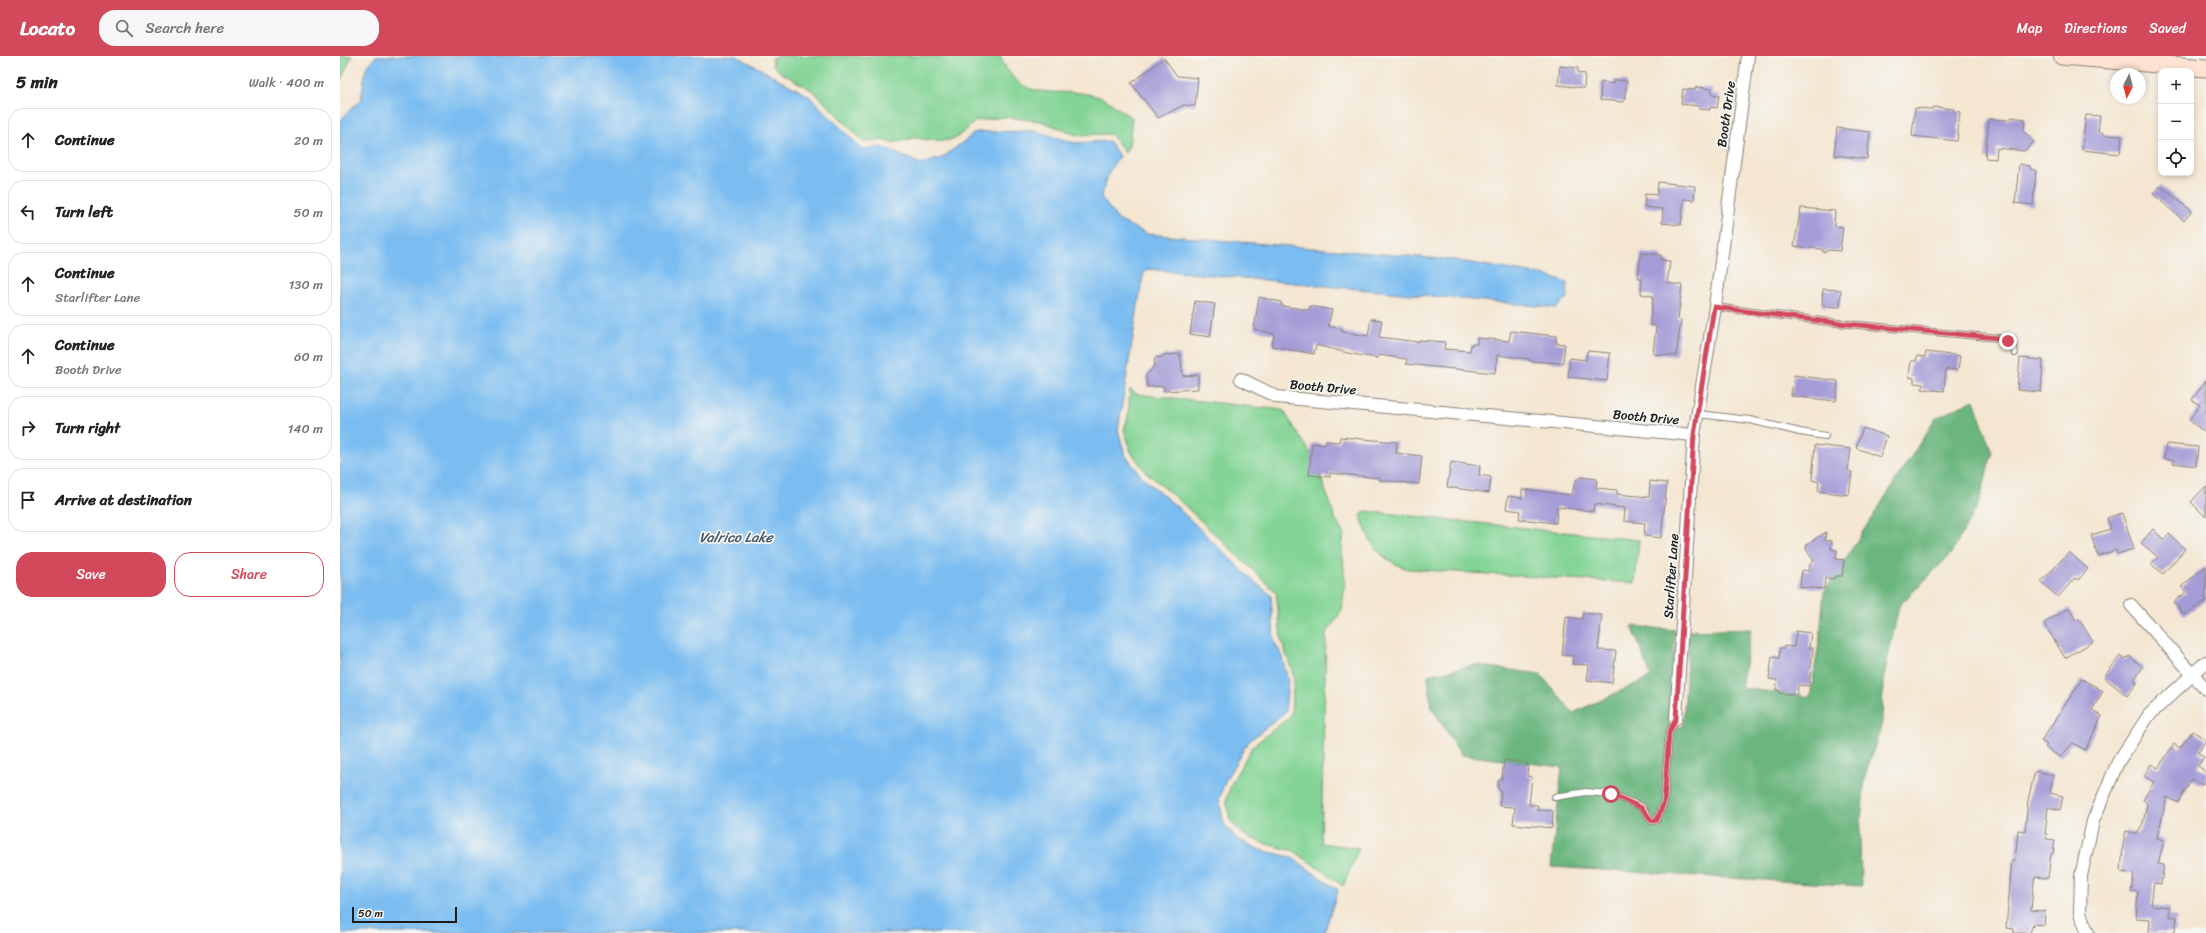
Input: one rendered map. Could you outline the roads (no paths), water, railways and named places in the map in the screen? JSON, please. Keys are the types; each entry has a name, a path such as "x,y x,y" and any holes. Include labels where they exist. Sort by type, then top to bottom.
{"street":[{"name":"Booth Drive","path":"1241,379 1277,397 1694,435 1714,307 1748,56"},
{"path":"2062,56 2148,60 2206,68"},
{"name":"Starlifter Lane","path":"1676,718 1694,435"},
{"path":"2131,605 2206,689"},
{"path":"2088,933 2080,913 2081,876 2093,821 2118,762 2149,715 2206,662"}],"lane":[{"path":"1714,307 1837,323 1999,338 2008,341 2014,346 2015,353"},
{"path":"1698,414 1750,420 1800,432 1825,436"},
{"path":"1555,797 1586,792 1611,794 1642,808 1652,821 1657,820 1664,802 1669,733 1676,718"}],"water":[{"name":"Valrico Lake","path":"376,56 737,56 809,96 862,149 882,147 921,164 942,158 976,132 1034,131 1075,143 1109,141 1119,156 1109,172 1101,197 1118,220 1147,234 1454,260 1547,276 1567,283 1568,297 1557,308 1148,269 1143,275 1118,430 1125,455 1142,477 1177,507 1253,581 1271,595 1274,642 1281,654 1288,680 1285,712 1248,742 1226,779 1219,799 1224,824 1237,839 1260,850 1291,857 1338,890 1324,933 340,933 340,120 361,99 366,68"}]}
